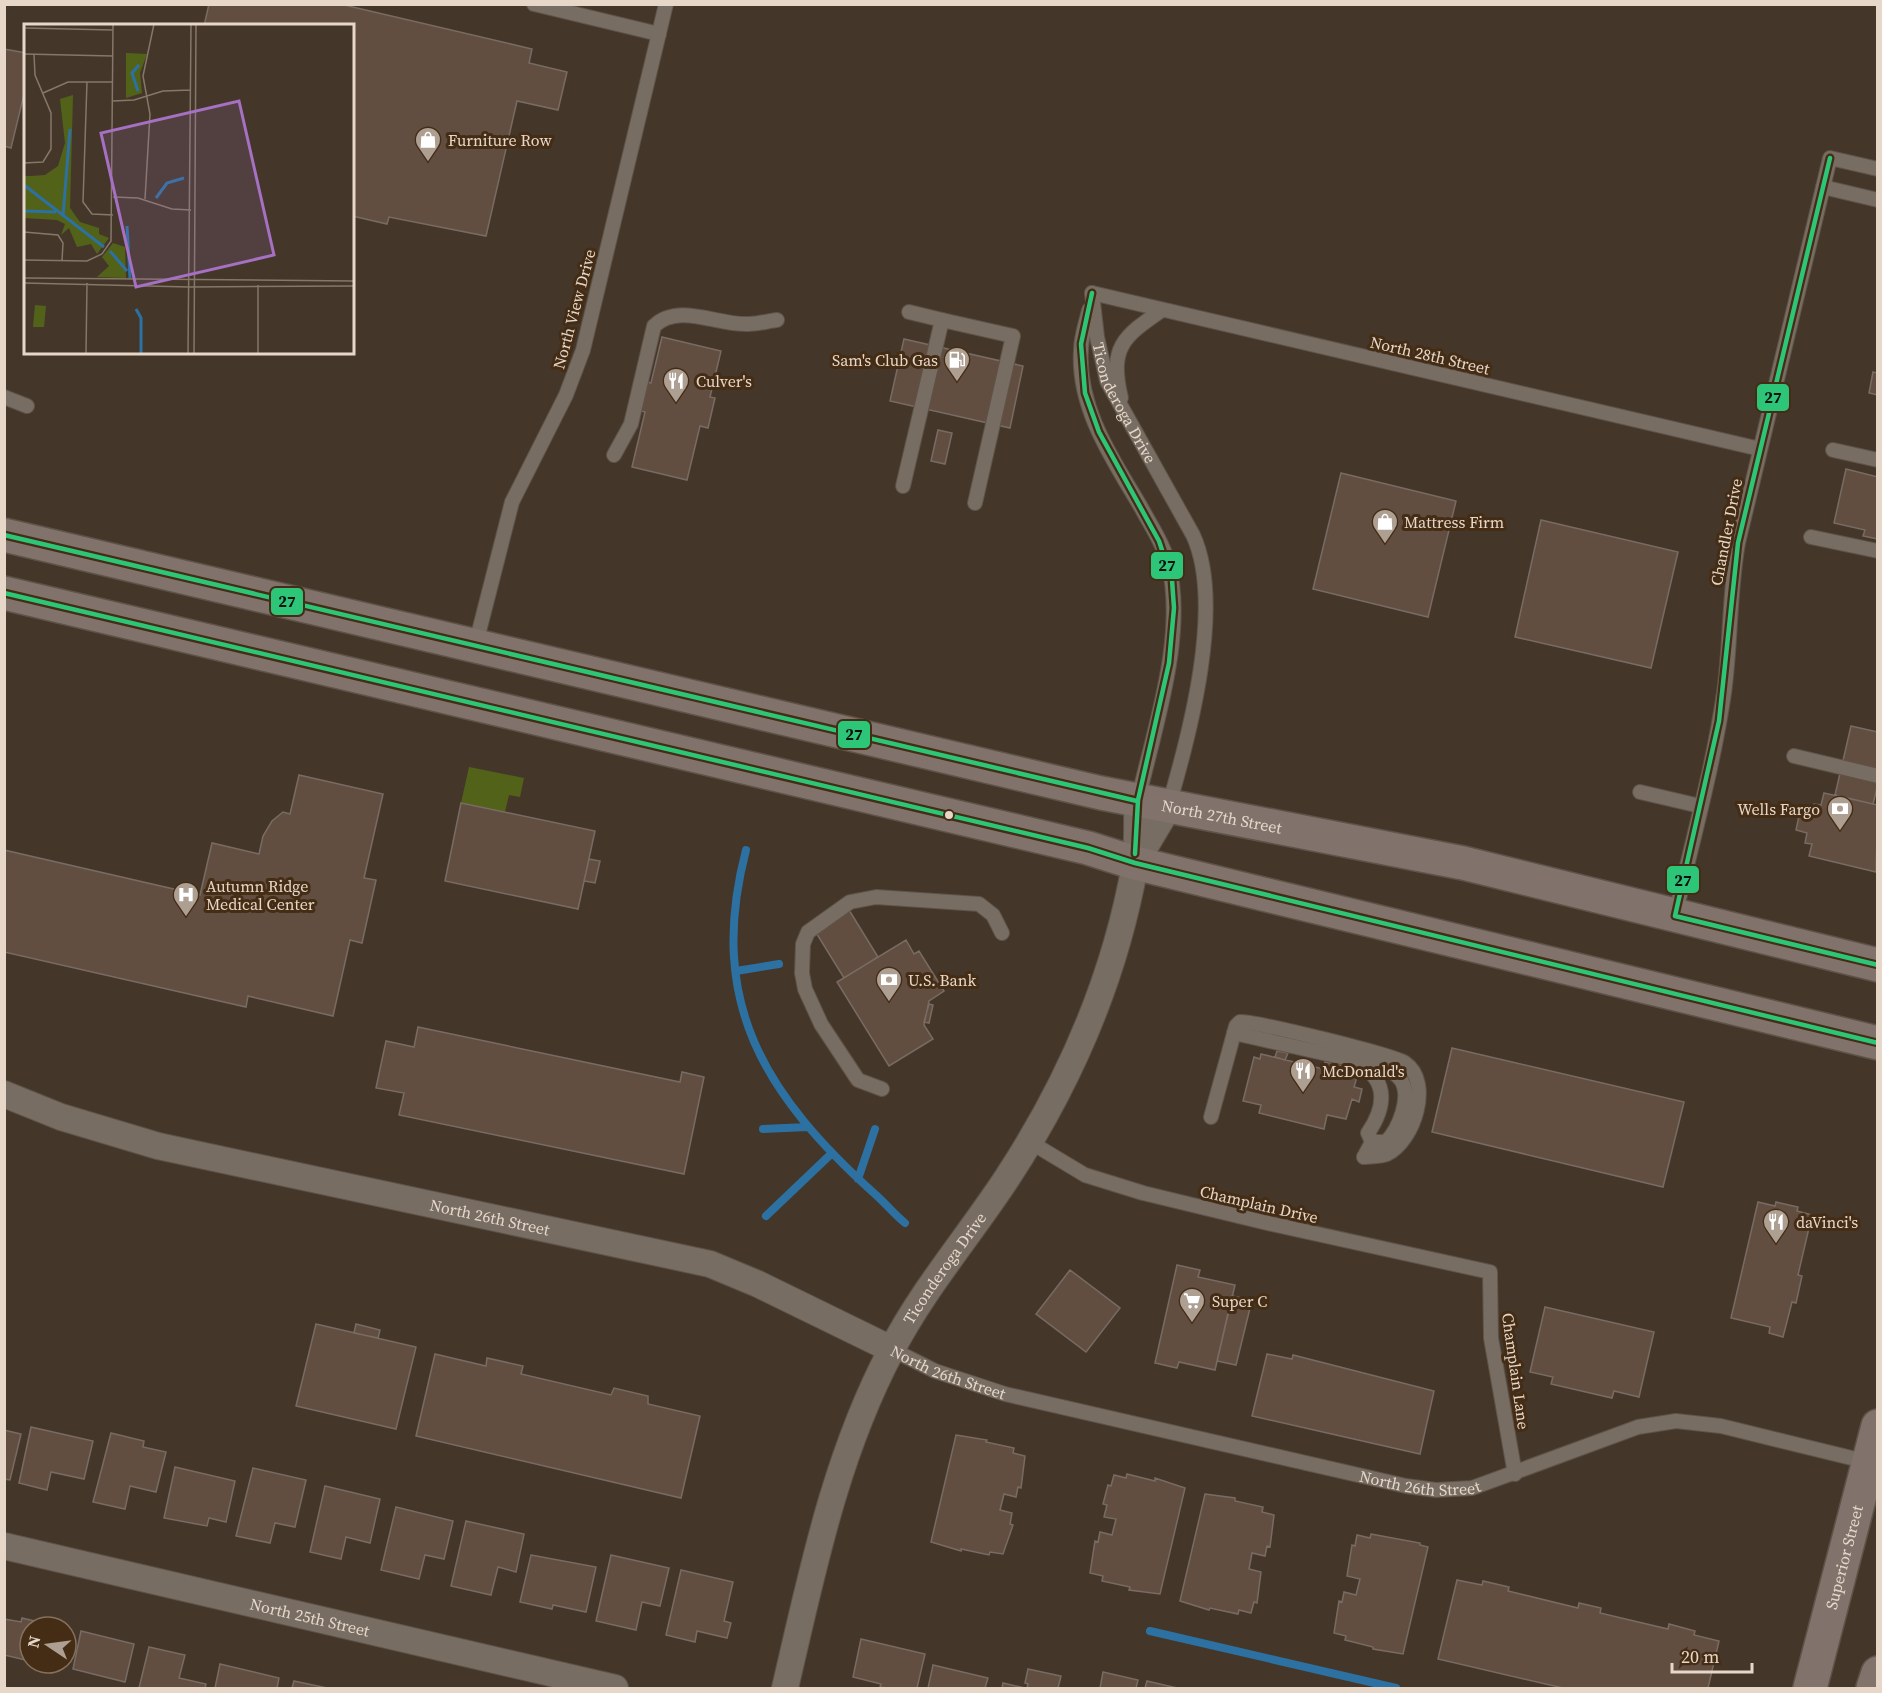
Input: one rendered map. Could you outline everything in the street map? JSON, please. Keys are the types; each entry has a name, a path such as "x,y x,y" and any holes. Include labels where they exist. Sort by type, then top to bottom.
{"main road":[{"name":"North 27th Street","path":"4,536 1153,805 1464,863 1878,964"},
{"path":"4,593 1080,846 1135,863 1878,1043"},
{"name":"Superior Street","path":"1810,1689 1878,1426"},
{"path":"1873,1689 1878,1673"}],"street":[{"name":"Ticonderoga Drive","path":"784,1689 832,1493 856,1428 891,1350 913,1312 1030,1142 1071,1067 1094,1014 1153,805"},
{"name":"North 26th Street","path":"4,1094 61,1117 158,1146 710,1264 758,1284 891,1350"},
{"name":"North 25th Street","path":"4,1546 615,1689"}],"lane":[{"path":"534,4 659,34"},
{"name":"North View Drive","path":"475,647 512,502 566,395 583,350 666,4"},
{"name":"Chandler Drive","path":"1676,916 1719,726 1728,662 1732,577 1760,449 1830,158 1878,169"},
{"path":"1823,187 1878,200"},
{"name":"North 28th Street","path":"1092,293 1760,449"},
{"name":"Ticonderoga Drive","path":"1092,293 1097,337 1107,381 1193,535 1200,550 1204,571 1201,666 1179,770 1153,805"},
{"name":"Ticonderoga Drive","path":"1092,293 1080,350 1082,379 1088,405 1100,434 1162,546 1172,582 1173,628 1153,805"},
{"path":"1125,414 1118,386 1119,351 1127,336 1162,310"},
{"path":"909,312 1013,336 975,503"},
{"path":"614,454 631,424 654,326 663,317 679,314 748,325 777,320"},
{"path":"903,486 942,320"},
{"path":"4,397 27,406"},
{"path":"1833,450 1878,460"},
{"path":"1811,537 1878,551"},
{"path":"1794,756 1878,776"},
{"path":"1640,792 1700,806"},
{"path":"882,1089 858,1080 821,1024 805,989 802,973 803,944 808,932 850,902 876,897 979,904 993,915 1002,933"},
{"path":"1210,1117 1233,1033 1236,1026 1243,1021 1377,1053 1404,1062 1413,1070 1419,1082 1419,1093 1409,1128 1402,1141 1388,1154 1364,1156 1372,1142"},
{"path":"1233,1033 1381,1066 1394,1072 1401,1080 1405,1091 1396,1132 1386,1142 1372,1142"},
{"path":"1352,1059 1370,1071 1377,1080 1381,1098 1381,1114 1368,1133 1372,1142"},
{"name":"Champlain Drive","path":"1030,1142 1085,1175 1143,1192 1263,1222 1490,1272"},
{"name":"Champlain Lane","path":"1490,1272 1491,1338 1515,1474"},
{"name":"North 26th Street","path":"891,1350 935,1371 1005,1394 1406,1486 1436,1490 1464,1489 1515,1474 1638,1427 1676,1421 1721,1426 1868,1462"}],"green space":[{"path":"469,767 524,778 520,797 509,795 505,812 461,803"}],"building":[{"name":"Furniture Row","path":"209,4 340,4 532,49 529,63 567,72 558,110 517,101 486,236 389,217 387,224 354,216 354,24 204,24"},
{"path":"4,49 24,53 24,94 11,148 4,146"},
{"name":"Culver's","path":"662,337 721,351 710,397 715,398 708,428 700,426 687,480 632,467 645,412 637,410 644,381 651,383"},
{"name":"Sam's Club Gas","path":"904,339 1023,366 1010,428 890,401"},
{"path":"1873,372 1878,373 1878,395 1869,393"},
{"path":"938,430 952,433 945,464 931,461"},
{"path":"1846,469 1878,477 1878,539 1863,536 1865,530 1834,523"},
{"name":"Mattress Firm","path":"1341,473 1456,501 1428,617 1313,589"},
{"path":"1541,520 1678,552 1651,668 1515,637"},
{"path":"1851,726 1878,732 1878,784 1873,804 1835,795"},
{"name":"Autumn Ridge Medical Center","path":"299,775 383,794 364,878 376,880 362,943 350,940 333,1016 248,996 246,1007 4,952 4,850 200,895 212,843 259,854 263,836 272,821 283,812 290,814"},
{"name":"Wells Fargo","path":"1824,793 1878,805 1876,872 1809,856 1812,844 1805,843 1807,833 1796,830 1800,811 1811,813 1814,804 1821,805"},
{"path":"461,803 595,831 578,909 445,881"},
{"path":"589,859 600,861 595,883 584,881"},
{"path":"849,910 878,957 844,978 815,931"},
{"name":"U.S. Bank","path":"906,940 914,954 919,951 944,991 929,1001 924,1025 933,1039 889,1066 837,982"},
{"path":"929,1004 933,1005 929,1023 924,1022"},
{"path":"418,1027 680,1082 682,1072 704,1077 684,1174 399,1115 404,1093 376,1088 386,1041 414,1047"},
{"path":"1452,1048 1684,1102 1663,1187 1432,1132"},
{"path":"1277,1051 1288,1053 1285,1060 1275,1057"},
{"name":"McDonald's","path":"1261,1054 1357,1077 1354,1087 1362,1089 1359,1102 1352,1099 1346,1119 1327,1115 1324,1129 1259,1113 1261,1105 1243,1101 1254,1057 1260,1059"},
{"path":"1325,1062 1341,1065 1339,1072 1324,1069"},
{"name":"daVinci's","path":"1758,1202 1775,1206 1776,1202 1798,1207 1797,1211 1812,1215 1798,1275 1802,1276 1796,1303 1792,1302 1783,1337 1769,1333 1770,1327 1731,1318"},
{"path":"1177,1265 1200,1270 1198,1277 1235,1285 1215,1370 1179,1362 1177,1368 1155,1363"},
{"path":"1070,1270 1120,1308 1086,1352 1036,1314"},
{"path":"1232,1296 1252,1300 1236,1365 1217,1361"},
{"path":"1545,1307 1654,1332 1639,1397 1614,1391 1612,1398 1551,1384 1553,1377 1530,1372"},
{"path":"316,1324 416,1347 396,1429 296,1406"},
{"path":"356,1324 380,1330 378,1338 354,1333"},
{"path":"435,1354 486,1366 487,1358 523,1366 521,1374 611,1395 614,1388 648,1396 648,1404 700,1416 681,1498 416,1436"},
{"path":"1267,1354 1292,1359 1293,1355 1434,1391 1420,1454 1252,1416"},
{"path":"31,1427 93,1441 84,1479 51,1472 47,1490 19,1483"},
{"path":"4,1430 21,1434 10,1480 4,1479"},
{"path":"111,1433 144,1441 143,1447 166,1452 156,1492 130,1486 125,1509 93,1502"},
{"path":"956,1435 987,1440 986,1442 1014,1448 1013,1453 1025,1456 1021,1488 1018,1487 1016,1497 1004,1494 1000,1510 1012,1513 1010,1524 1013,1525 1003,1554 990,1552 989,1555 961,1549 961,1551 931,1542"},
{"path":"175,1467 235,1481 226,1522 209,1518 207,1526 164,1518"},
{"path":"253,1468 306,1480 295,1527 275,1523 270,1543 236,1536"},
{"path":"1127,1474 1155,1481 1155,1478 1185,1488 1160,1594 1129,1590 1130,1587 1102,1581 1103,1576 1090,1573 1095,1541 1098,1542 1100,1532 1112,1535 1116,1519 1104,1517 1107,1505 1103,1504 1108,1485 1111,1486 1114,1475 1126,1478"},
{"path":"325,1486 380,1499 370,1543 346,1537 341,1559 310,1552"},
{"path":"1205,1494 1235,1498 1235,1501 1263,1507 1262,1512 1274,1515 1270,1547 1267,1546 1265,1556 1252,1553 1249,1569 1261,1572 1257,1603 1254,1602 1251,1613 1239,1610 1238,1614 1210,1608 1209,1610 1180,1601"},
{"path":"396,1507 453,1521 444,1559 425,1555 419,1579 381,1570"},
{"path":"466,1521 524,1534 516,1572 498,1567 491,1595 451,1586"},
{"path":"1371,1534 1420,1543 1428,1547 1403,1654 1373,1649 1373,1647 1345,1640 1346,1636 1334,1633 1339,1601 1342,1602 1344,1592 1356,1595 1360,1579 1347,1576 1352,1545 1355,1546 1357,1535 1370,1538"},
{"path":"531,1555 596,1567 586,1612 553,1605 552,1609 520,1602"},
{"path":"611,1555 669,1568 660,1606 642,1602 636,1630 596,1621"},
{"path":"681,1570 733,1582 724,1621 731,1623 727,1638 697,1631 695,1642 666,1635"},
{"path":"1457,1580 1482,1585 1483,1581 1509,1587 1508,1591 1578,1608 1579,1603 1601,1608 1600,1613 1668,1629 1669,1624 1695,1631 1694,1635 1719,1641 1708,1688 1563,1688 1438,1659"},
{"path":"4,1619 18,1621 18,1658 4,1655"},
{"path":"81,1631 134,1644 125,1682 78,1670 78,1645"},
{"path":"861,1639 925,1654 917,1688 880,1687 881,1684 853,1677"},
{"path":"149,1647 185,1655 179,1678 206,1684 205,1688 139,1688"},
{"path":"220,1664 279,1678 277,1688 215,1688"},
{"path":"933,1665 988,1678 985,1688 928,1688"},
{"path":"1028,1669 1061,1676 1058,1688 1027,1688 1028,1684 1025,1683"},
{"path":"1103,1672 1138,1680 1136,1688 1100,1688"},
{"path":"294,1681 327,1688 292,1688"},
{"path":"1147,1681 1177,1688 1145,1688"},
{"path":"1003,1683 1025,1688 1002,1688"}],"waterway":[{"path":"746,850 736,905 734,954 740,1000 754,1042 776,1082 803,1120 837,1158 905,1223"},
{"path":"736,971 779,964"},
{"path":"763,1129 807,1127"},
{"path":"858,1179 875,1129"},
{"path":"766,1216 831,1154"},
{"path":"1150,1631 1396,1688"}],"transit line":[{"name":"27","path":"1830,158 1738,543 1719,721 1675,916 1878,965"},
{"name":"27","path":"1092,293 1081,344 1085,393 1099,432 1159,541 1172,580 1174,608 1169,663 1138,800 1135,854"},
{"name":"27","path":"4,535 1137,801"},
{"name":"27","path":"4,593 1088,848 1135,863 1878,1043"}],"place":[{"name":"Furniture Row","path":"428,163"},
{"name":"Sam's Club Gas","path":"957,383"},
{"name":"Culver's","path":"676,404"},
{"name":"Mattress Firm","path":"1385,545"},
{"name":"Wells Fargo","path":"1840,832"},
{"name":"Autumn Ridge Medical Center","path":"186,918"},
{"name":"U.S. Bank","path":"889,1003"},
{"name":"McDonald's","path":"1303,1094"},
{"name":"daVinci's","path":"1776,1245"},
{"name":"Super C","path":"1192,1324"}]}
